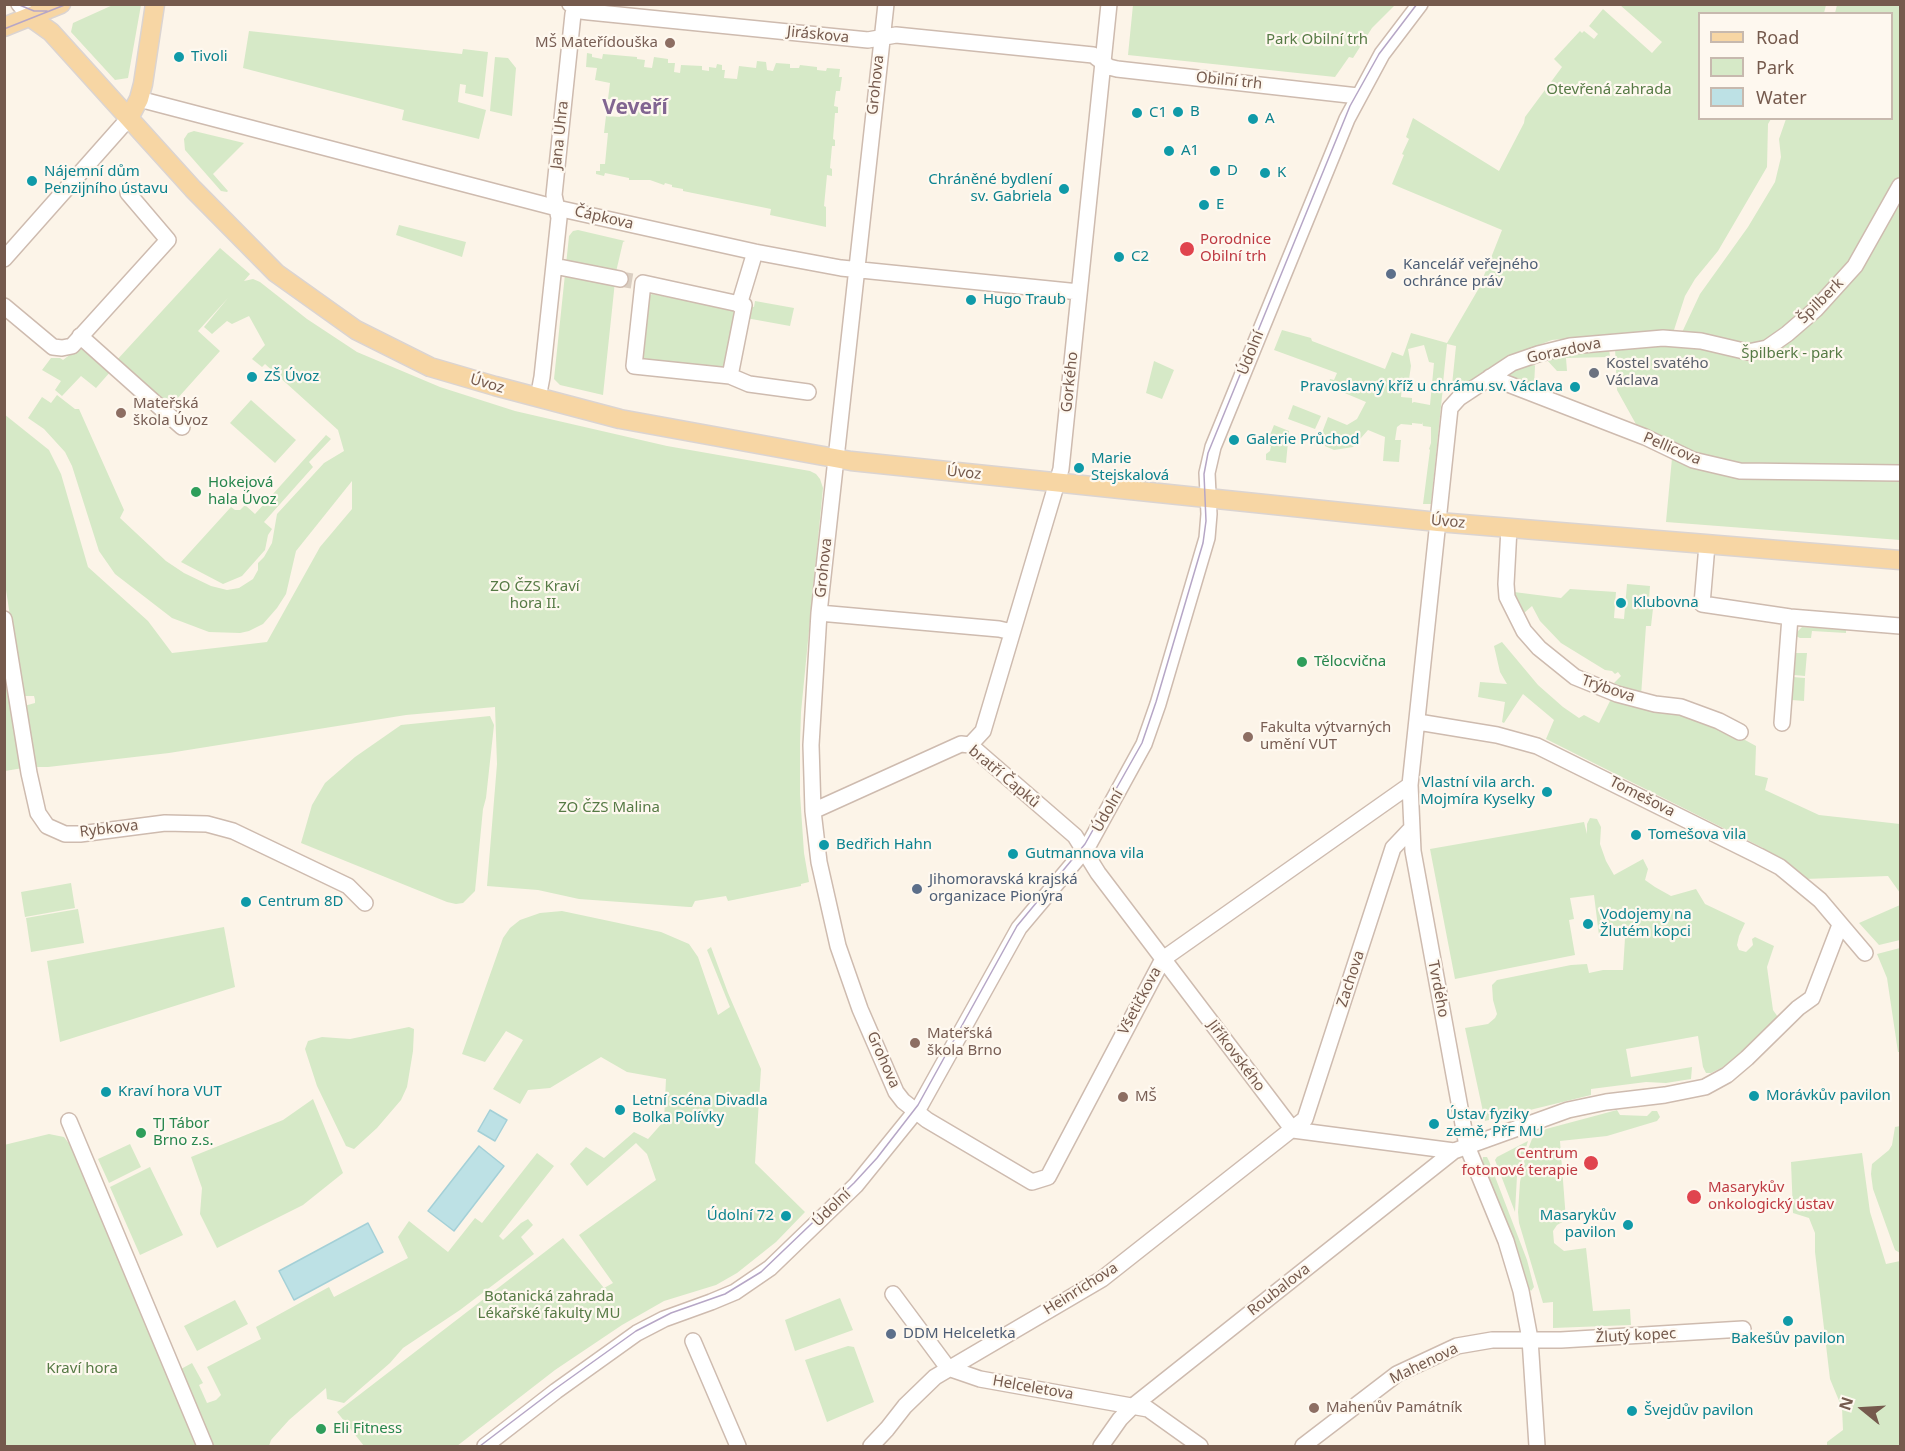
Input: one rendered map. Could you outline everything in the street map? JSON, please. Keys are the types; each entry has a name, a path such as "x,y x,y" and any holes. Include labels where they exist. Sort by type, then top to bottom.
{"main road":[{"path":"4,27 24,11 61,4"},
{"path":"129,117 139,99 155,4"},
{"name":"Úvoz","path":"24,11 51,32 193,189 276,273 349,325 430,367 620,419 836,459 1438,522 1900,560"}],"street":[{"name":"Grohova","path":"886,4 819,613 811,745 813,811 819,862 838,946 860,1009 896,1092 916,1112"},
{"name":"Gorkého","path":"970,746 983,731 1060,469 1109,4"},
{"name":"Údolní","path":"485,1446 637,1333 672,1316 719,1299 763,1274 856,1185 916,1112 934,1084 1019,928 1084,851 1127,777 1148,735 1205,545 1208,530 1207,468 1213,447 1322,177 1358,96 1390,42 1420,4"},
{"name":"Jiráskova","path":"574,6 589,12 856,39 868,40 896,35 1093,55 1102,62"},
{"name":"Jana Uhra","path":"538,398 559,218 554,195 574,6"},
{"name":"Obilní trh","path":"1102,62 1117,69 1358,96"},
{"name":"Čápkova","path":"139,99 557,208 755,252 857,269 1079,292"},
{"path":"4,259 129,117"},
{"name":"Špilberk","path":"1701,341 1748,352 1767,348 1787,334 1816,309 1855,266 1900,186"},
{"path":"4,306 53,347 72,346 168,240 128,193"},
{"path":"739,305 755,252"},
{"path":"554,266 744,306 730,376"},
{"path":"632,281 634,366 730,376 749,384 808,392"},
{"path":"80,336 182,427"},
{"name":"Gorazdova","path":"1438,522 1450,408 1453,402 1512,363 1570,346 1663,338 1701,341"},
{"name":"Pellicova","path":"1490,377 1645,437 1693,460 1740,471 1900,473"},
{"name":"Tvrdého","path":"1438,522 1410,785 1411,829 1461,1148 1506,1241 1521,1291 1530,1339 1537,1446"},
{"name":"Trýbova","path":"1509,528 1507,597 1524,631 1539,648 1575,678 1617,694 1655,704 1681,707 1719,721 1740,732"},
{"path":"1707,545 1702,604 1790,617 1900,626"},
{"path":"819,613 1012,632"},
{"path":"1782,723 1790,617"},
{"name":"Rybkova","path":"4,619 29,773 38,813 47,826 65,834 72,834 165,823 207,824 233,831 348,886 365,903"},
{"name":"Tomešova","path":"1418,722 1513,738 1552,752 1780,867 1820,900 1865,953"},
{"name":"bratří Čapků","path":"813,811 961,744 970,746 1075,836 1084,851"},
{"name":"Všetičkova","path":"916,1112 1032,1182 1048,1177 1163,959 1410,785"},
{"name":"Zachova","path":"1293,1130 1305,1119 1393,848 1411,829"},
{"name":"Jiříkovského","path":"1084,851 1098,873 1293,1130"},
{"path":"1293,1130 1461,1148 1568,1110 1705,1087 1727,1075 1798,1008 1812,998 1840,925"},
{"path":"69,1121 206,1446"},
{"name":"Heinrichova","path":"871,1446 921,1388 948,1368 1102,1279 1293,1130"},
{"name":"Roubalova","path":"1101,1446 1120,1419 1133,1406 1461,1148"},
{"path":"892,1294 948,1368"},
{"name":"Žlutý kopec","path":"1530,1339 1552,1340 1743,1329"},
{"name":"Mahenova","path":"1303,1446 1397,1374 1457,1346 1492,1340 1530,1339"},
{"path":"693,1341 738,1446"},
{"name":"Helceletova","path":"948,1368 980,1379 1148,1409 1200,1446"}],"green space":[{"path":"115,4 141,5 128,78 115,80 71,32 73,23"},
{"name":"Park Obilní trh","path":"1133,5 1395,5 1372,28 1353,58 1349,57 1335,77 1128,55"},
{"name":"Otevřená zahrada","path":"1620,5 1826,5 1824,12 1698,12 1698,120 1770,120 1768,124 1767,167 1718,251 1695,279 1685,296 1674,330 1552,340 1507,357 1454,392 1452,385 1456,346 1447,344 1443,383 1440,387 1443,387 1431,504 1423,504 1431,427 1423,426 1422,422 1422,424 1412,423 1412,425 1401,424 1397,427 1395,440 1401,440 1399,462 1383,461 1385,437 1368,430 1353,447 1334,450 1318,443 1328,417 1347,425 1357,419 1366,402 1328,386 1330,379 1334,380 1337,373 1274,350 1282,330 1311,338 1312,341 1385,369 1392,352 1403,356 1411,333 1447,343 1479,288 1502,230 1392,184 1404,155 1402,154 1409,139 1406,137 1413,118 1499,171 1525,117 1562,67 1554,59 1580,31 1582,33 1584,31 1594,39 1598,34 1589,26 1603,9 1652,53 1662,42","holes":["1424,345 1429,362 1434,363 1430,405 1412,403 1412,398 1401,397 1402,386 1408,386 1411,366 1408,349"]},
{"name":"Špilberk - park","path":"1837,5 1900,5 1900,467 1817,466 1797,463 1743,465 1701,456 1637,426 1617,390 1615,348 1677,343 1700,294 1748,227 1775,182 1781,157 1779,139 1786,120 1893,120 1893,12 1835,12"},
{"path":"249,31 462,54 463,49 488,52 483,97 465,93 466,85 460,84 458,102 486,110 479,139 402,120 404,110 243,68"},
{"path":"587,53 592,54 592,57 602,59 603,54 637,57 637,59 645,60 644,67 652,68 654,57 668,59 668,63 675,63 674,72 680,73 681,65 702,66 702,70 709,71 709,67 716,68 717,64 722,65 722,70 725,70 724,78 737,79 739,66 756,68 757,61 766,62 767,70 773,71 776,63 790,64 790,68 799,68 800,65 817,67 817,70 826,71 827,68 840,69 839,77 842,77 840,91 836,91 834,106 838,107 838,113 835,113 833,139 835,146 832,146 830,168 832,176 827,175 824,206 826,207 826,227 770,215 771,209 683,191 683,189 665,183 664,185 650,180 629,180 629,178 605,173 604,176 596,174 596,171 600,171 600,164 605,164 608,133 604,133 606,116 620,117 621,101 608,99 610,83 595,80 597,68 586,67"},
{"path":"495,57 508,58 516,68 512,116 490,111"},
{"path":"194,131 244,143 213,174 227,192 221,191 185,150 184,139 188,133"},
{"path":"399,225 466,242 462,257 396,235"},
{"path":"578,230 625,241 616,272 603,395 560,385 554,379 569,236 573,231"},
{"path":"220,248 250,274 244,281 253,279 260,282 307,319 357,352 440,387 515,411 667,446 810,471 816,474 823,488 800,743 800,794 804,853 809,882 801,886 728,901 726,896 695,901 692,907 579,899 538,890 487,886 497,764 495,707 406,715 169,753 48,767 33,765 24,706 35,703 35,700 34,696 22,696 5,583 4,414 49,450 61,474 88,567 148,621 172,653 267,642 320,547 352,509 352,481 296,551 286,594 263,624 240,633 209,632 172,618 115,574 99,551 72,466 65,452 44,429 28,418 42,397 51,403 57,395 75,409 79,409 124,510 120,518 166,561 211,586 227,590 239,588 253,579 258,570 258,563 272,543 277,514 324,463 344,451 338,430 265,364 262,367 252,359 265,345 249,316 232,324 227,321 212,334 204,327 228,298 198,331 220,351 168,409 116,361"},
{"path":"652,294 703,304 707,301 732,309 737,314 731,359 722,371 640,360 648,296"},
{"path":"755,301 794,308 790,326 746,318 749,306 754,307"},
{"path":"1609,348 1610,357 1566,358 1567,371 1557,371 1546,359 1552,355"},
{"path":"76,350 89,351 111,371 96,388 81,376 62,396 55,390 61,381 42,370 51,358 63,360"},
{"path":"1154,361 1174,370 1162,399 1146,393"},
{"path":"1533,362 1535,366 1534,387 1508,378 1508,373"},
{"path":"251,400 296,440 275,463 230,423"},
{"path":"1293,405 1321,416 1315,429 1288,419"},
{"path":"1274,425 1289,431 1286,463 1266,460 1266,454 1270,451 1271,446 1266,445"},
{"path":"326,435 331,439 309,462 313,467 264,522 272,529 268,535 265,550 242,576 223,584 181,562 231,507 240,510 245,505 255,514"},
{"path":"1672,458 1689,466 1900,480 1900,540 1666,522"},
{"path":"1627,584 1650,586 1649,599 1654,600 1651,626 1646,626 1641,696 1619,692 1621,687 1614,683 1621,676 1618,672 1615,674 1605,670 1561,643 1540,621 1532,606 1524,613 1514,592 1561,598 1570,589 1616,592 1614,618 1624,619"},
{"path":"1802,627 1846,630 1846,633 1812,631 1811,638 1800,638 1796,636 1796,633"},
{"path":"1502,642 1538,685 1579,718 1584,715 1599,723 1612,697 1681,712 1714,723 1756,746 1755,775 1768,778 1765,790 1819,815 1900,824 1900,893 1888,876 1805,879 1763,851 1763,848 1546,739 1554,720 1523,694 1504,723 1502,722 1505,702 1478,697 1480,682 1507,684 1500,672 1494,646"},
{"path":"4,647 23,768 5,771 4,771"},
{"path":"1795,653 1807,653 1805,676 1794,675"},
{"path":"1793,677 1805,678 1804,701 1792,700"},
{"path":"490,716 494,725 475,891 463,903 447,902 301,843 312,805 325,783 355,757 401,725"},
{"path":"1590,818 1597,819 1601,827 1600,844 1614,875 1643,859 1648,869 1645,880 1655,887 1671,896 1696,889 1705,904 1745,923 1737,945 1739,950 1746,952 1753,945 1752,939 1755,937 1774,946 1767,967 1773,1010 1780,1020 1733,1062 1711,1073 1706,1073 1703,1067 1698,1036 1626,1049 1631,1077 1692,1067 1691,1079 1591,1089 1591,1095 1485,1121 1465,1028 1488,1024 1495,1018 1497,1014 1492,985 1497,980 1571,965 1587,964 1589,973 1623,970 1625,938 1599,935 1594,895 1570,898 1574,919 1569,920 1575,955 1455,979 1430,849 1584,822 1587,834 1587,824"},
{"path":"71,883 75,908 25,917 21,892"},
{"path":"1900,905 1900,940 1879,945 1859,923"},
{"path":"78,909 84,943 31,952 26,918"},
{"name":"Botanická zahrada Lékařské fakulty MU","path":"562,911 661,932 689,944 698,957 718,1015 730,1007 707,950 711,947 761,1069 755,1163 805,1212 776,1242 737,1273 716,1285 664,1301 622,1325 555,1370 457,1446 364,1446 337,1412 563,1238 604,1288 613,1283 579,1235 656,1180 647,1154 636,1143 587,1186 570,1164 586,1147 604,1158 634,1132 648,1139 664,1121 666,1079 627,1072 601,1057 550,1088 528,1090 520,1104 493,1089 523,1040 506,1031 485,1062 462,1054 503,938 520,920 540,913"},
{"path":"224,927 235,987 60,1042 47,961"},
{"path":"1900,948 1900,1052 1898,1052 1887,978 1877,954"},
{"path":"409,1027 414,1029 413,1051 407,1087 401,1100 377,1128 354,1149 346,1146 317,1086 305,1049 308,1041 322,1037 350,1039"},
{"path":"313,1099 343,1173 303,1205 217,1248 200,1214 202,1188 191,1157 283,1120"},
{"path":"1617,1110 1620,1115 1647,1116 1652,1111 1657,1111 1660,1117 1657,1121 1607,1136 1560,1141 1566,1220 1557,1225 1553,1231 1554,1243 1564,1251 1586,1248 1593,1311 1630,1309 1631,1325 1553,1328 1553,1302 1543,1303 1519,1223 1520,1182 1525,1157 1532,1139 1546,1129"},
{"path":"1900,1126 1900,1253 1895,1250 1873,1189 1871,1174 1872,1164 1889,1150 1895,1127"},
{"name":"Kraví hora","path":"49,1134 64,1137 75,1151 198,1446 5,1446 4,1145"},
{"path":"1528,1141 1517,1176 1515,1212 1495,1160"},
{"path":"130,1144 141,1167 109,1183 98,1159"},
{"path":"537,1153 554,1166 499,1236 503,1240 528,1219 533,1225 521,1237 534,1254 460,1310 403,1348 390,1363 344,1403 327,1399 326,1388 289,1420 271,1440 269,1446 211,1446 180,1372 181,1369 192,1363 203,1383 199,1385 207,1403 216,1400 221,1395 207,1367 261,1339 256,1327 329,1287 334,1297 408,1258 398,1237 409,1221 448,1252 475,1218 482,1223"},
{"path":"1862,1153 1870,1212 1886,1264 1900,1261 1900,1446 1827,1446 1827,1442 1843,1430 1842,1408 1830,1379 1815,1252 1815,1233 1809,1218 1793,1213 1791,1162"},
{"path":"1483,1157 1487,1157 1489,1161 1527,1260 1534,1287 1531,1291 1526,1285 1482,1164"},
{"path":"150,1167 183,1235 140,1255 110,1187"},
{"path":"840,1298 853,1330 795,1351 785,1320"},
{"path":"235,1300 248,1324 197,1351 184,1326"},
{"path":"848,1346 854,1347 874,1402 827,1422 805,1360"}],"water":[{"path":"490,1110 507,1120 495,1141 478,1131"},
{"path":"479,1146 504,1166 454,1231 428,1211"},
{"path":"368,1223 383,1252 294,1300 279,1271"}],"tunnel":[{"path":"620,279 632,281"}],"tram line":[{"path":"17,4 34,11 47,11"},
{"path":"4,29 67,4"},
{"path":"480,1446 636,1331 671,1313 725,1294 761,1272 854,1183 877,1158 918,1105 1017,926 1085,844 1142,743 1203,543 1206,521 1204,474 1208,453 1350,106 1379,54 1417,4"}],"place":[{"name":"MŠ Mateřídouška","path":"670,43"},
{"name":"Tivoli","path":"179,57"},
{"name":"B","path":"1178,112"},
{"name":"C1","path":"1137,113"},
{"name":"A","path":"1253,119"},
{"name":"A1","path":"1169,151"},
{"name":"D","path":"1215,171"},
{"name":"K","path":"1265,173"},
{"name":"Nájemní dům Penzijního ústavu","path":"32,181"},
{"name":"Chráněné bydlení sv. Gabriela","path":"1064,189"},
{"name":"E","path":"1204,205"},
{"name":"Porodnice Obilní trh","path":"1187,249"},
{"name":"C2","path":"1119,257"},
{"name":"Kancelář veřejného ochránce práv","path":"1391,274"},
{"name":"Hugo Traub","path":"971,300"},
{"name":"Kostel svatého Václava","path":"1594,373"},
{"name":"ZŠ Úvoz","path":"252,377"},
{"name":"Pravoslavný kříž u chrámu sv. Václava","path":"1575,387"},
{"name":"Mateřská škola Úvoz","path":"121,413"},
{"name":"Galerie Průchod","path":"1234,440"},
{"name":"Marie Stejskalová","path":"1079,468"},
{"name":"Hokejová hala Úvoz","path":"196,492"},
{"name":"Klubovna","path":"1621,603"},
{"name":"Tělocvična","path":"1302,662"},
{"name":"Fakulta výtvarných umění VUT","path":"1248,737"},
{"name":"Vlastní vila arch. Mojmíra Kyselky","path":"1547,792"},
{"name":"Tomešova vila","path":"1636,835"},
{"name":"Bedřich Hahn","path":"824,845"},
{"name":"Gutmannova vila","path":"1013,854"},
{"name":"Jihomoravská krajská organizace Pionýra","path":"917,889"},
{"name":"Centrum 8D","path":"246,902"},
{"name":"Vodojemy na Žlutém kopci","path":"1588,924"},
{"name":"Mateřská škola Brno","path":"915,1043"},
{"name":"Kraví hora VUT","path":"106,1092"},
{"name":"Morávkův pavilon","path":"1754,1096"},
{"name":"MŠ","path":"1123,1097"},
{"name":"Letní scéna Divadla Bolka Polívky","path":"620,1110"},
{"name":"Ústav fyziky země, PřF MU","path":"1434,1124"},
{"name":"TJ Tábor Brno z.s.","path":"141,1133"},
{"name":"Centrum fotonové terapie","path":"1591,1163"},
{"name":"Masarykův onkologický ústav","path":"1694,1197"},
{"name":"Údolní 72","path":"786,1216"},
{"name":"Masarykův pavilon","path":"1628,1225"},
{"name":"Bakešův pavilon","path":"1788,1321"},
{"name":"DDM Helceletka","path":"891,1334"},
{"name":"Mahenův Památník","path":"1314,1408"},
{"name":"Švejdův pavilon","path":"1632,1411"},
{"name":"Eli Fitness","path":"321,1429"}],"district":[{"name":"Veveří","path":"635,108"}],"park label":[{"name":"ZO ČZS Kraví hora II.","path":"535,596"},
{"name":"ZO ČZS Malina","path":"609,808"}]}
